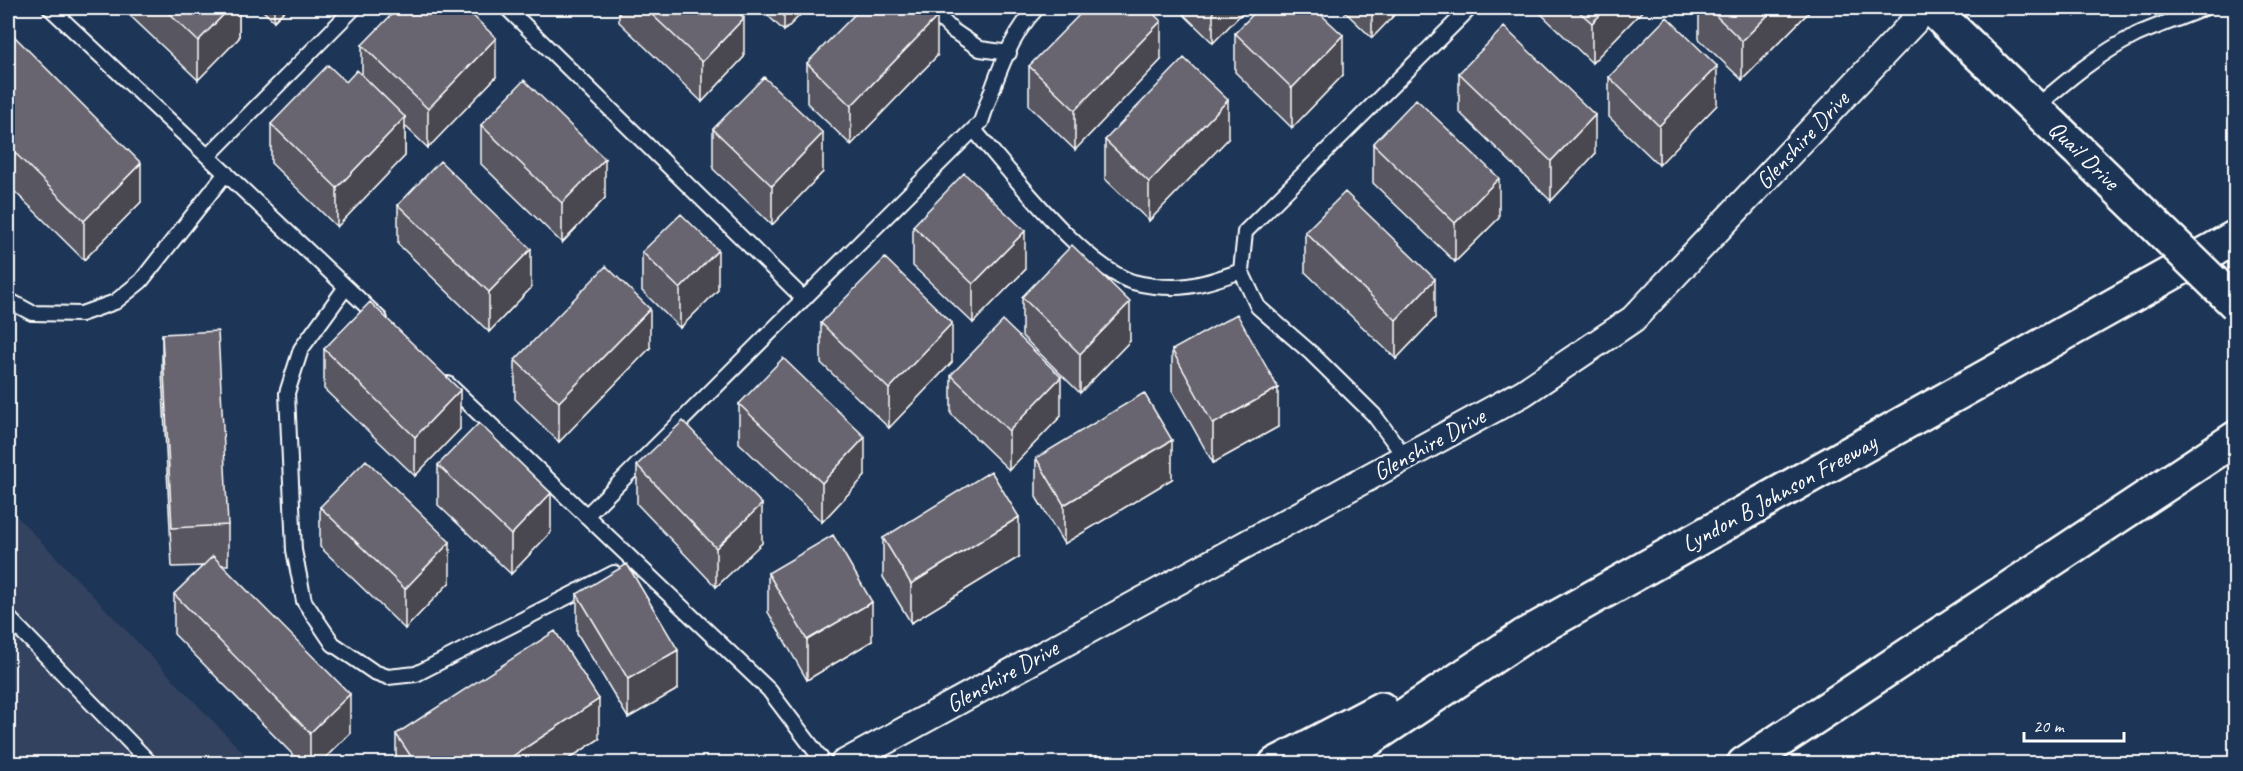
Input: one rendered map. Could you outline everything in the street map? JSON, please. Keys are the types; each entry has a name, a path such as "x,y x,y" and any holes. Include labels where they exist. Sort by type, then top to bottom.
{"main road":[{"name":"Quail Drive","path":"1929,8 2035,108 2235,304"},
{"name":"Lyndon B Johnson Freeway","path":"1332,764 1524,636 2235,237"},
{"path":"1744,764 2235,438"},
{"path":"1276,764 1524,636"}],"street":[{"name":"Glenshire Drive","path":"843,764 1522,393 1633,319 1929,8"}],"lane":[{"path":"50,8 388,328"},
{"path":"208,156 354,8"},
{"path":"507,8 804,299"},
{"path":"930,8 952,30 980,49 1009,53"},
{"path":"586,516 974,130 981,122 997,78 1026,19 1037,8"},
{"path":"1405,457 1374,415 1311,353 1258,307 1241,271 1245,232 1470,8"},
{"path":"2035,108 2085,65 2136,35 2179,20 2204,8"},
{"path":"974,130 1057,224 1099,264 1132,282 1174,287 1204,283 1241,271"},
{"path":"8,300 32,313 42,314 81,314 115,302 141,281 226,173"},
{"path":"345,287 301,349 287,393 294,550 304,600 333,644 374,672 388,677 416,674 635,562"},
{"path":"440,377 769,690 825,764"},
{"path":"8,617 151,764"}],"shaded area":[{"path":"8,507 253,763 8,763"}],"building":[{"path":"163,8 230,8 198,41"},
{"path":"398,8 465,8 496,38 428,109 362,45"},
{"path":"645,8 734,8 744,18 702,62"},
{"path":"861,8 928,8 937,17 851,106 807,63"},
{"path":"1086,8 1147,8 1161,21 1075,110 1029,66"},
{"path":"1259,8 1314,8 1343,35 1292,88 1235,33"},
{"path":"1575,8 1607,8 1592,23"},
{"path":"1708,8 1775,8 1742,41"},
{"path":"1667,17 1717,66 1659,126 1609,77"},
{"path":"1504,27 1595,115 1551,161 1459,73"},
{"path":"8,30 141,163 84,221 8,146"},
{"path":"1184,58 1228,100 1149,182 1105,140"},
{"path":"328,65 346,82 357,70 405,117 337,188 271,124"},
{"path":"764,77 823,133 772,186 713,129"},
{"path":"524,80 605,159 562,203 481,125"},
{"path":"1416,99 1499,178 1455,223 1373,144"},
{"path":"440,161 531,249 489,292 398,205"},
{"path":"964,173 1025,231 973,284 913,226"},
{"path":"1345,192 1435,279 1396,320 1305,232"},
{"path":"681,214 718,250 680,289 642,252"},
{"path":"1072,245 1130,302 1080,354 1022,297"},
{"path":"885,258 952,323 889,389 821,323"},
{"path":"606,266 650,309 559,402 515,360"},
{"path":"370,302 460,390 415,437 324,349"},
{"path":"1237,314 1278,388 1213,424 1172,350"},
{"path":"1003,321 1061,377 1009,431 951,375"},
{"path":"218,331 228,525 172,528 162,334"},
{"path":"783,358 865,437 822,483 739,404"},
{"path":"1144,393 1172,440 1064,505 1036,458"},
{"path":"683,421 762,504 716,548 637,465"},
{"path":"479,423 551,493 511,535 438,465"},
{"path":"366,460 450,542 405,589 320,507"},
{"path":"991,471 1019,517 911,584 883,538"},
{"path":"833,535 872,602 807,640 768,573"},
{"path":"213,556 350,694 310,733 174,594"},
{"path":"627,564 678,650 628,679 577,594"},
{"path":"555,631 599,699 501,764 416,764 396,734"}]}
